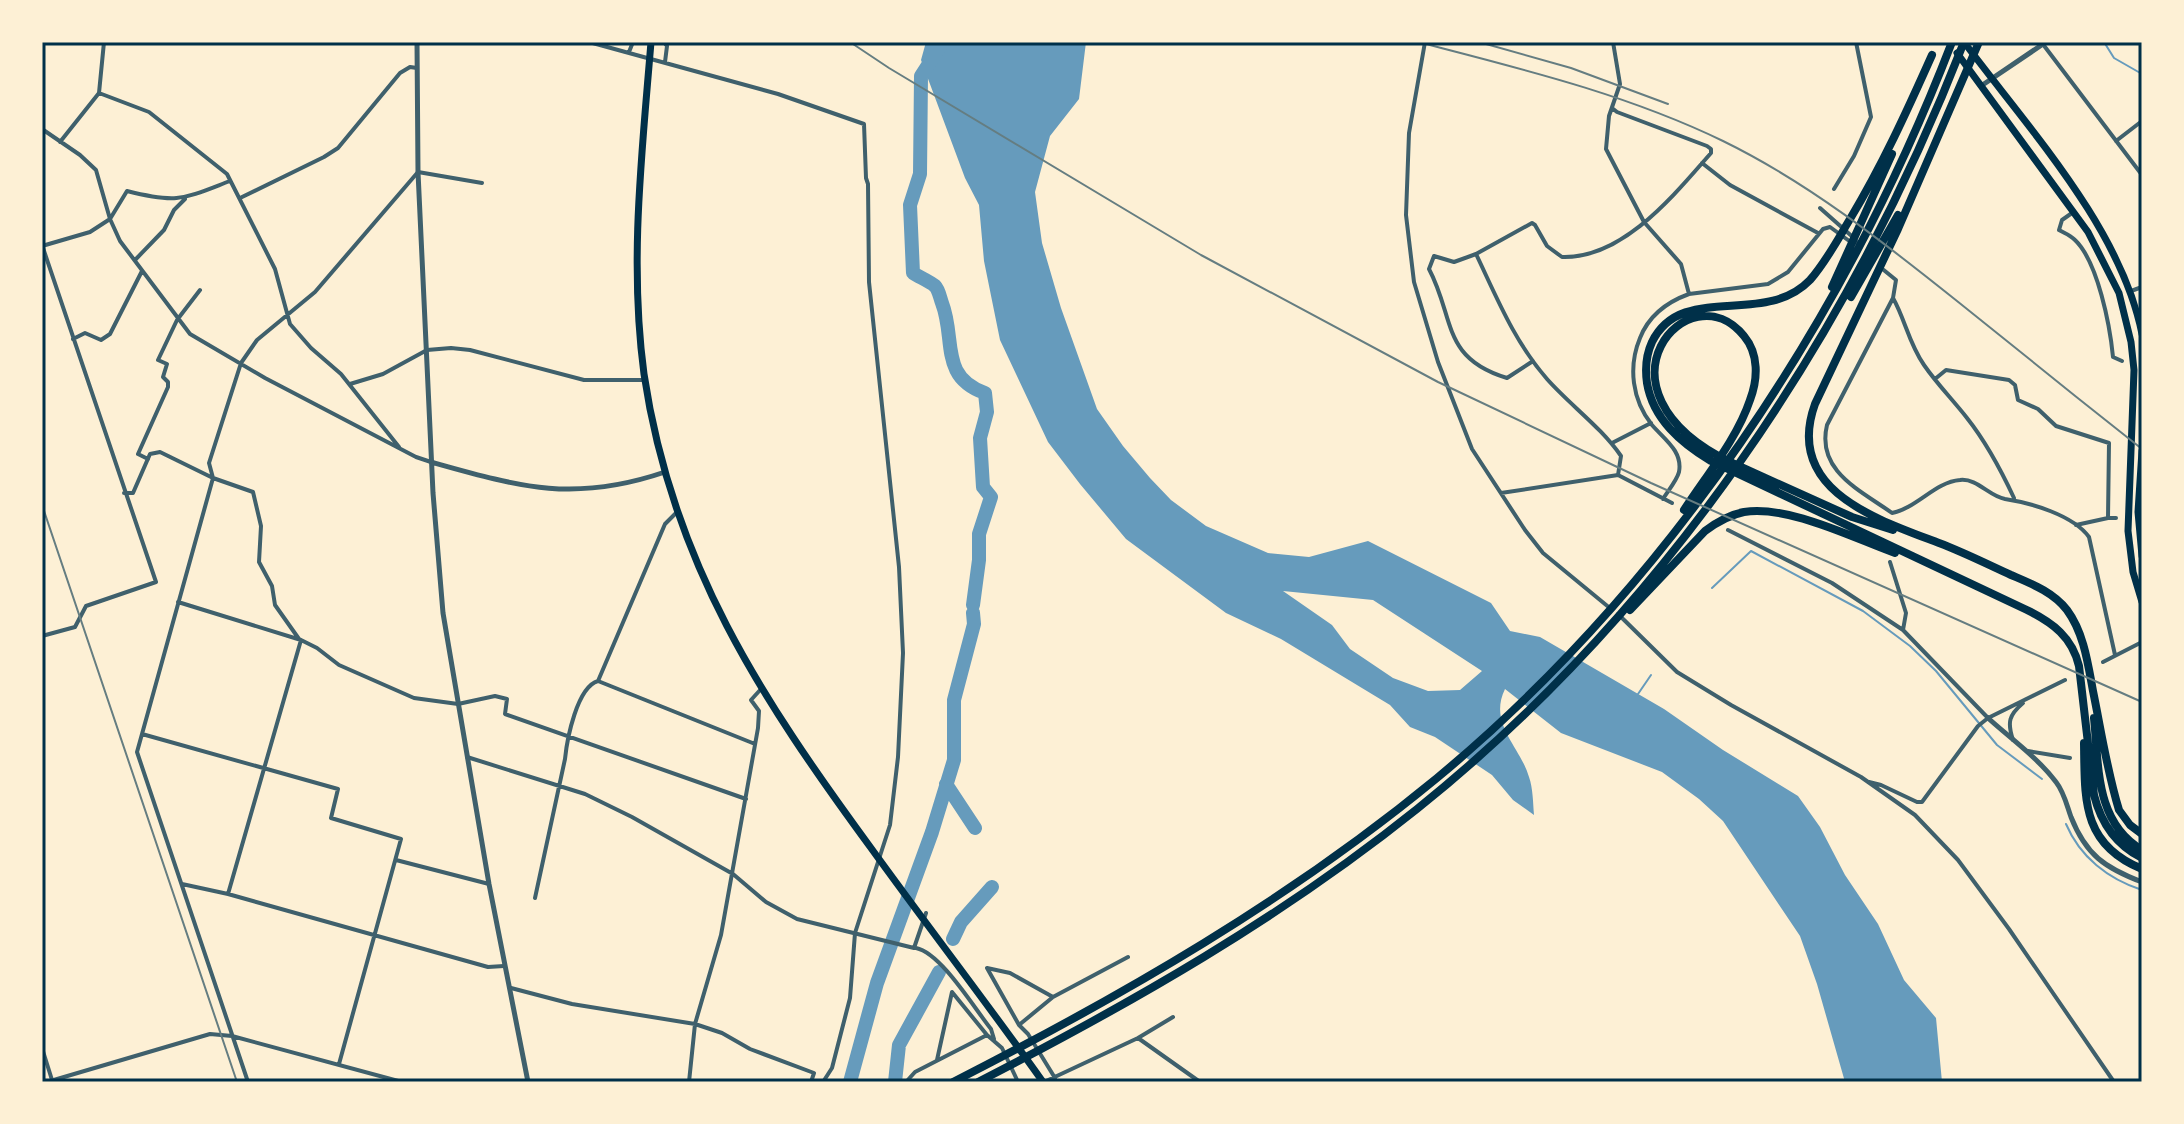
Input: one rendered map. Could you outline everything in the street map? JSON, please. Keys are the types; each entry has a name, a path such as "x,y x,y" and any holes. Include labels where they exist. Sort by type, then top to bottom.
{"highway":[{"path":"1854,250 1863,208 1937,42"},
{"path":"953,1082 1140,983 1300,881 1440,775 1561,661 1644,567 1708,480 1738,446 1801,350 1875,217 1912,140 1950,42"},
{"path":"1628,608 1749,451 1871,266 1890,229 1964,42"},
{"path":"1979,42 1946,121 1871,266 1815,404 1808,443 1817,470 1831,488 1881,520 2046,591 2066,610 2073,621 2089,670 2119,810 2130,825 2142,834"},
{"path":"1863,208 1808,281 1786,297 1759,305 1699,308 1680,314 1664,324 1653,339 1647,357 1648,391 1663,421 1680,440 1701,455 1867,532 2052,624 2073,647 2079,666 2097,805 2104,824 2116,839 2142,858"},
{"path":"1708,480 1728,441 1751,399 1756,377 1754,356 1746,338 1732,325 1707,317 1690,320 1667,334 1658,348 1654,366 1660,398 1669,416 1684,433 1713,454 1839,511 1874,525 1917,535"},
{"path":"978,1082 1147,992 1343,866 1447,784 1573,668 1705,531 1729,516 1775,513 1922,562"},
{"path":"2089,670 2105,805 2118,830 2142,850"},
{"path":"2083,689 2085,787 2089,817 2109,849 2142,869"}],"main road":[{"path":"651,42 639,182 637,250 640,336 665,472 677,512 716,607 761,689 885,868 1044,1082"},
{"path":"1950,42 2074,211 2109,270 2126,315 2134,370 2128,541 2142,602"},
{"path":"1964,42 2099,227 2131,291 2142,334"},
{"path":"2142,451 2138,512 2142,556"}],"street":[{"path":"60,142 99,93 104,42"},
{"path":"417,42 418,172 431,462 443,613 489,884 528,1082"},
{"path":"589,42 778,94 864,124 869,282 899,567 903,653 896,782 890,825 878,857 858,934 850,998 832,1068 823,1082"},
{"path":"629,52 633,42"},
{"path":"664,42 667,46 665,62"},
{"path":"1425,42 1413,108 1406,174 1406,215 1414,282 1438,362 1462,426 1472,449 1501,493 1543,553 1628,622 1677,672 1866,781 1915,815 1958,860 2114,1082"},
{"path":"1613,42 1621,78 1612,108 1606,149 1644,222 1681,264 1689,294"},
{"path":"1834,189 1854,156 1871,117 1856,42"},
{"path":"1981,86 2043,43 2142,175"},
{"path":"240,198 338,148 400,73 410,67 418,68"},
{"path":"99,93 149,112 227,174 275,269 290,324 350,384 400,449"},
{"path":"1533,361 1507,378 1490,373 1459,350 1446,322 1438,285 1429,269 1434,256 1454,262 1476,254 1532,223 1556,255 1568,257 1605,250 1644,222 1674,195 1711,153 1709,147 1612,108"},
{"path":"2116,141 2142,121"},
{"path":"42,129 96,170 110,219 120,241 177,320 199,341 400,449 431,462 517,485 564,491 607,487 665,472"},
{"path":"1702,163 1730,185 1818,233"},
{"path":"418,172 482,183"},
{"path":"248,1082 137,752 213,478 209,463 241,363 257,340 315,292 418,172"},
{"path":"42,636 75,627 86,606 156,582 42,246 90,232 110,219 127,191 164,200 185,199 231,181"},
{"path":"135,260 164,230 174,210 185,199"},
{"path":"1820,208 1855,239 1854,250"},
{"path":"2074,211 2062,220 2059,230 2076,241 2090,266 2103,299 2113,357 2122,361"},
{"path":"1663,499 1679,472 1675,449 1651,423 1634,389 1634,357 1638,341 1654,316 1666,305 1689,294 1768,284 1788,272 1818,233 1830,227 1854,250 1896,280 1893,298 1833,413 1825,441 1827,457 1836,472 1892,514 1960,480 1971,482 2005,499 2014,498 2076,525 2089,537 2115,655"},
{"path":"1476,254 1506,320 1533,361 1621,456 1618,475"},
{"path":"73,339 85,333 101,340 110,334 142,271"},
{"path":"2131,291 2142,287"},
{"path":"148,459 138,454 168,387 163,377 167,364 158,360 177,320 200,290"},
{"path":"1893,298 1913,347 1969,419 2002,471 2014,498"},
{"path":"350,384 383,374 427,350 451,348 470,350 584,380 646,381"},
{"path":"1935,379 1946,370 2009,380 2015,385 2018,400 2038,409 2056,426 2109,443 2108,518"},
{"path":"1612,443 1651,423"},
{"path":"124,493 133,493 150,454 160,452 213,478 253,492 261,526 259,562 272,586 275,605 301,640"},
{"path":"1501,493 1618,475 1672,503"},
{"path":"598,681 665,524 677,512"},
{"path":"2076,525 2116,518"},
{"path":"1728,530 1832,583 1903,630 1986,720 2059,785 2073,822 2098,860 2142,882"},
{"path":"1890,562 1906,613 1903,630"},
{"path":"178,602 301,640 339,665 414,698 458,704 495,696 507,699 505,714 746,799"},
{"path":"228,894 301,640"},
{"path":"2103,662 2142,642"},
{"path":"1866,781 1922,802 1978,726 2065,680"},
{"path":"535,898 567,738 587,688 593,682 598,681 755,744"},
{"path":"689,1082 695,1024 721,935 760,716 751,700 761,689"},
{"path":"2013,741 2009,729 2010,717 2027,698"},
{"path":"142,734 338,789 331,818 401,839 339,1064"},
{"path":"2022,750 2070,758"},
{"path":"467,757 585,794 632,817 733,874 777,910 797,919 923,950 937,960 991,1029 995,1042"},
{"path":"396,860 489,884"},
{"path":"182,884 488,967 504,966"},
{"path":"914,948 922,916"},
{"path":"1019,1025 1053,997 1128,957"},
{"path":"1053,997 1010,973 987,968 1019,1025 1055,1078"},
{"path":"511,988 572,1004 695,1024 814,1073 811,1082"},
{"path":"937,1060 952,992 987,1035 1002,1048 1018,1082"},
{"path":"1044,1082 1138,1038 1173,1017"},
{"path":"42,1048 50,1082 210,1034 232,1036 402,1082"},
{"path":"906,1082 937,1060 987,1035"},
{"path":"1138,1038 1200,1082"}],"water":[{"path":"926,42 1086,42 1079,99 1050,136 1035,192 1042,243 1061,308 1097,409 1123,446 1171,500 1206,526 1268,553 1309,557 1368,541 1491,603 1510,631 1540,637 1664,709 1798,796 1878,924 1904,980 1936,1018 1942,1082 1845,1082 1800,936 1723,821 1662,772 1561,733 1505,689 1500,713 1529,777 1534,815 1513,800 1492,775 1435,737 1410,727 1390,705 1281,639 1226,613 1126,539 1048,442 1000,340 984,261 979,205 965,178 921,60","holes":["1283,591 1373,600 1482,671 1460,690 1428,691 1393,678 1350,649 1332,625"]}],"waterway":[{"path":"943,42 921,76 920,174 910,205 913,273 938,290 955,367 971,386 985,393 987,412 980,438 983,487 991,497 979,534 973,605"},
{"path":"2104,42 2114,58 2142,74"},
{"path":"1712,588 1751,551 1863,611 1910,646 1936,671 1997,745 2042,779"},
{"path":"850,1082 877,983 932,832 954,760 954,700 974,624 973,613"},
{"path":"1638,694 1651,675"},
{"path":"946,784 975,828"},
{"path":"2066,824 2079,847 2096,865 2118,880 2142,890"},
{"path":"953,939 961,922 992,887"},
{"path":"895,1082 899,1045 939,972"}],"railway":[{"path":"850,42 1201,255 1438,382 1651,483 2142,702"},
{"path":"1418,42 1611,96 1686,124 1755,158 1873,236 2142,449"},
{"path":"1479,42 1571,68 1668,104"},
{"path":"42,505 237,1082"}]}
